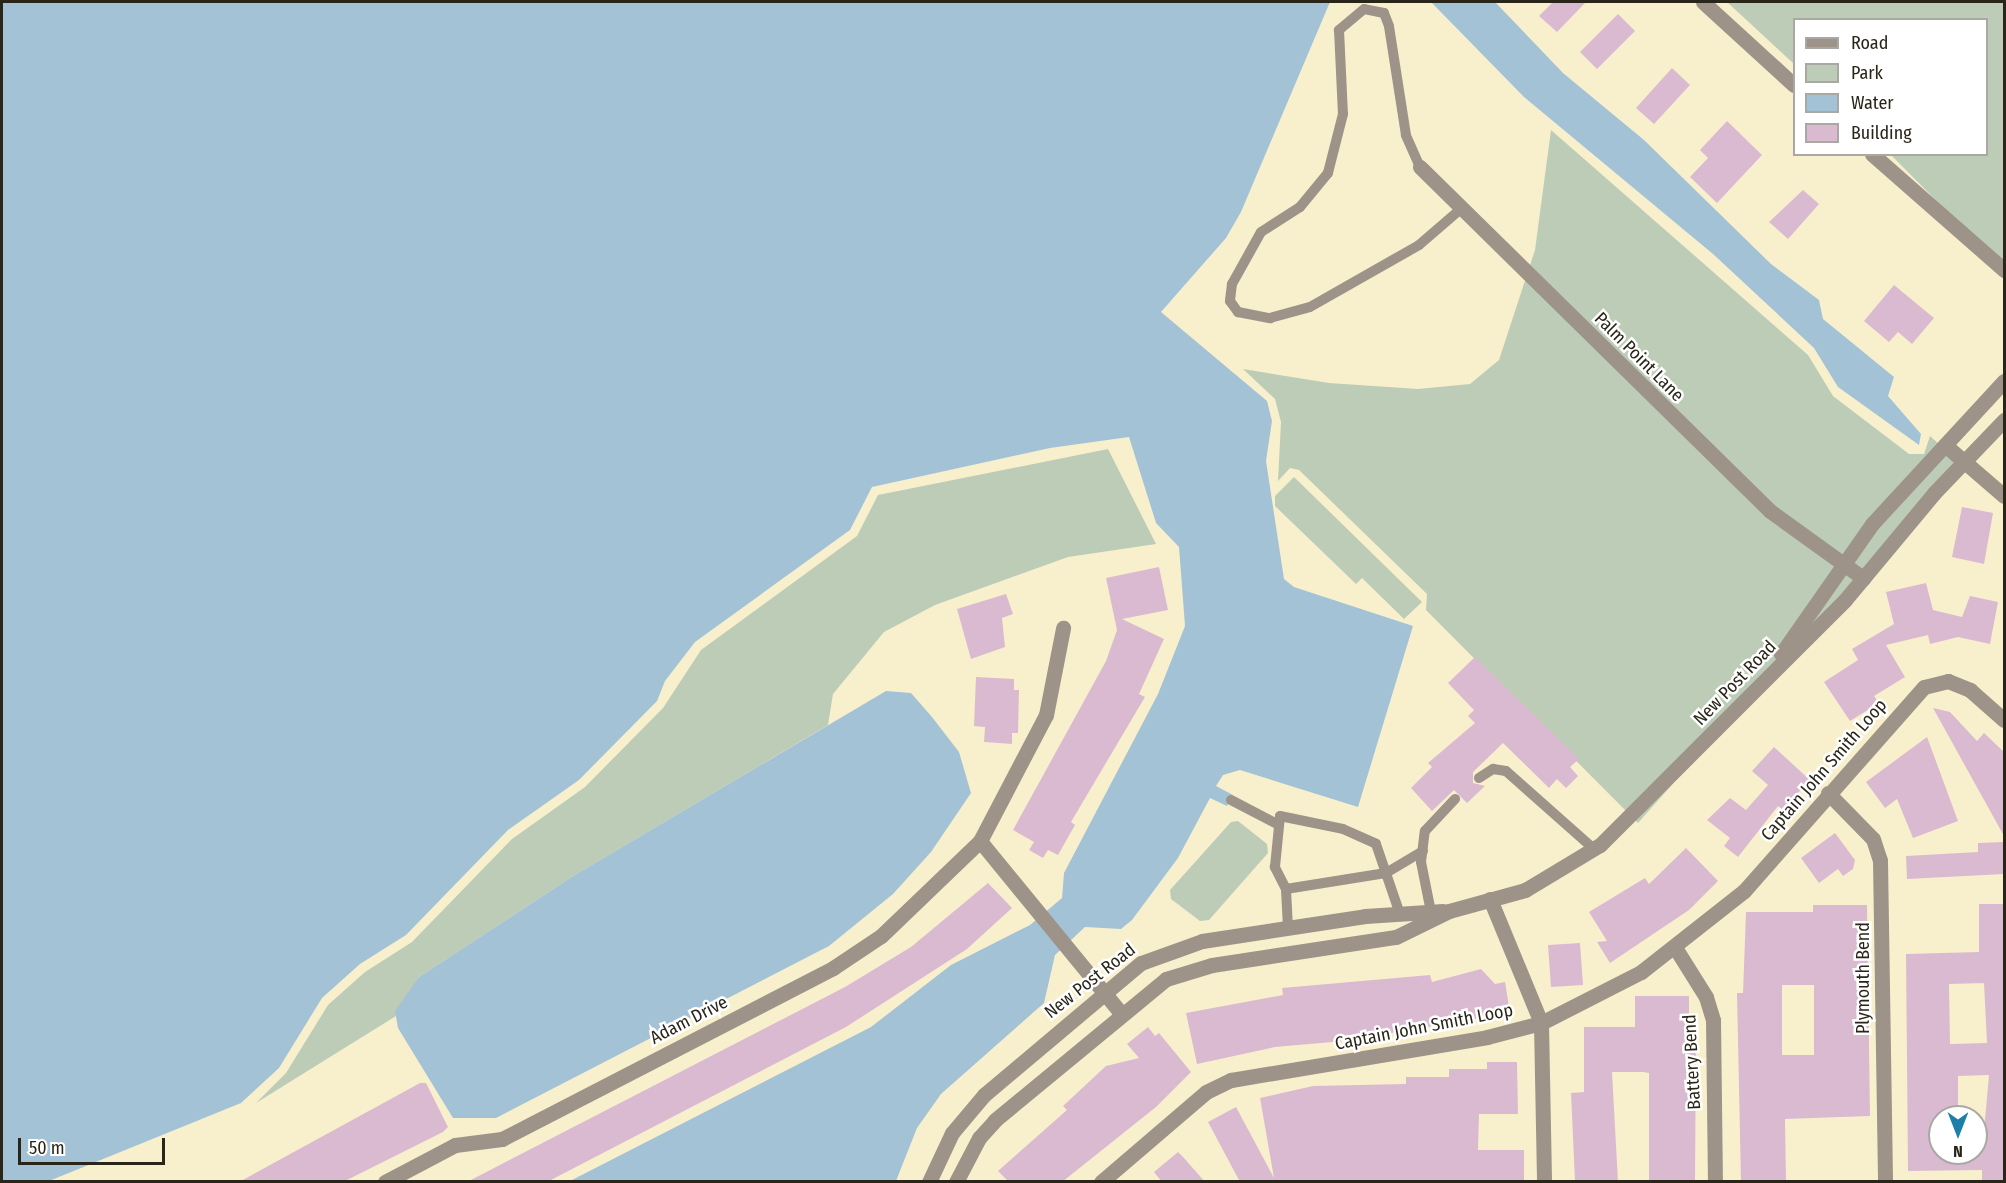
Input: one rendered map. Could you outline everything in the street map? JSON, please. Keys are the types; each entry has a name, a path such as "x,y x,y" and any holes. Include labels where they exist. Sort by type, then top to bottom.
{"street":[{"path":"1703,2 1793,84"},
{"path":"1874,156 2004,270"},
{"name":"Palm Point Lane","path":"1420,167 1770,511 1863,578"},
{"path":"1762,684 1841,563 2004,381"},
{"name":"New Post Road","path":"929,1182 939,1154 967,1113 1104,991 1142,963 1181,946 1288,928 1400,914 1449,911 1525,890 1594,849 1623,827 1762,684 1863,578 1964,461 2004,420"},
{"path":"1945,445 2004,495"},
{"name":"Adam Drive","path":"386,1182 455,1145 502,1139 833,968 927,898 980,841 1046,715 1063,628"},
{"name":"Captain John Smith Loop","path":"1101,1182 1206,1092 1231,1080 1434,1049 1540,1023 1608,991 1676,950 1744,891 1828,793 1924,687 1948,681 1970,690 2004,720"},
{"name":"Plymouth Bend","path":"1828,793 1873,839 1880,860 1885,1182"},
{"path":"980,841 1121,1013"},
{"path":"1490,900 1540,1023 1544,1182"},
{"name":"New Post Road","path":"956,1182 979,1138 995,1120 1145,992 1188,970 1396,938 1449,911"},
{"name":"Battery Bend","path":"1676,950 1706,998 1713,1020 1715,1182"}],"lane":[{"path":"1420,167 1406,135 1389,26 1384,13 1364,9 1339,30 1344,114 1328,173 1300,207 1261,232 1232,284 1230,301 1238,312 1270,318 1310,307 1419,245 1462,208"},
{"path":"1479,778 1493,769 1506,771 1594,849"},
{"path":"1431,912 1423,851 1431,821 1455,799"},
{"path":"1231,800 1279,825"},
{"path":"1288,928 1286,889 1275,867 1280,816 1368,839 1376,844 1400,914"},
{"path":"1286,889 1386,873 1423,851"}],"green space":[{"path":"1727,2 2004,2 2004,269 1892,156 1988,156 1988,18 1793,18 1793,63"},
{"path":"1551,130 1808,355 1833,396 1909,454 1924,454 1930,436 1959,462 1638,823 1426,610 1427,594 1299,470 1290,468 1278,481 1281,422 1275,399 1243,369 1329,383 1418,389 1470,384 1499,360 1535,250"},
{"path":"1108,449 1156,544 1068,557 935,605 884,632 833,694 828,725 573,876 419,977 396,1016 256,1103 286,1073 328,1005 365,972 412,942 512,839 585,787 663,708 701,650 857,536 878,495"},
{"path":"1294,477 1422,602 1404,619 1362,578 1356,584 1275,506 1275,496"},
{"path":"1238,821 1267,844 1268,853 1209,920 1200,921 1171,899 1170,890 1231,822"}],"water":[{"path":"2,2 1330,2 1241,212 1226,238 1161,312 1267,401 1272,421 1266,461 1284,579 1294,587 1413,626 1358,807 1240,770 1223,775 1216,786 1233,795 1227,806 1210,798 1178,858 1132,920 1121,929 1085,927 1055,955 1044,1003 941,1094 917,1128 896,1181 570,1181 871,1027 951,965 1030,925 1062,898 1064,873 1158,694 1185,626 1179,547 1156,523 1129,437 1050,448 872,487 850,530 695,642 665,681 657,701 579,780 508,830 406,935 360,964 322,998 279,1068 241,1103 49,1181 2,1182"},
{"path":"1431,2 1495,2 1563,73 1644,140 1771,264 1819,300 1823,319 1894,377 1888,396 1921,434 1919,445 1838,387 1814,348 1713,254 1524,97"},
{"path":"886,691 911,693 932,717 959,752 971,793 931,852 893,894 829,946 496,1118 453,1118 398,1028 395,1011 419,977 573,876"}],"building":[{"path":"1553,2 1586,2 1557,32 1539,16"},
{"path":"1618,14 1635,31 1597,69 1580,52"},
{"path":"1672,68 1690,85 1654,124 1636,108"},
{"path":"1727,121 1762,155 1717,203 1690,177 1708,158 1700,150"},
{"path":"1803,190 1819,204 1788,239 1769,222"},
{"path":"1894,285 1934,318 1912,344 1898,332 1889,342 1864,321"},
{"path":"1962,507 1993,513 1984,564 1952,557"},
{"path":"1159,567 1168,610 1122,619 1164,639 1139,694 1145,697 1071,822 1075,825 1058,855 1048,850 1043,858 1029,850 1034,842 1013,830 1106,661 1117,630 1106,578"},
{"path":"1926,583 1933,610 1962,617 1970,596 1998,602 1990,644 1958,637 1930,644 1928,635 1886,645 1905,677 1874,696 1879,703 1850,721 1824,682 1858,660 1852,649 1894,624 1886,592"},
{"path":"1006,594 1013,614 1002,618 1005,647 971,659 957,609"},
{"path":"1475,657 1579,759 1570,767 1578,776 1566,788 1557,779 1549,788 1503,743 1473,772 1473,783 1485,786 1467,803 1454,790 1432,811 1411,788 1432,767 1428,763 1475,723 1468,716 1474,710 1448,683"},
{"path":"976,677 1014,679 1014,690 1019,690 1018,733 1012,733 1012,744 984,742 985,727 974,726"},
{"path":"1933,708 1950,712 1977,741 1984,733 2004,752 2004,836"},
{"path":"1927,737 1958,821 1913,838 1897,799 1885,808 1866,782"},
{"path":"1774,747 1810,780 1782,810 1778,806 1738,857 1724,846 1730,838 1707,820 1730,798 1746,810 1768,785 1752,771"},
{"path":"1835,833 1855,860 1853,869 1843,876 1838,869 1819,883 1801,858"},
{"path":"2004,842 2004,874 1907,879 1906,856 1978,852 1978,843"},
{"path":"1686,848 1718,881 1689,910 1610,963 1597,942 1607,941 1589,912 1645,878 1649,884"},
{"path":"988,883 1012,908 967,949 846,1027 547,1182 467,1182 845,987 911,947"},
{"path":"1979,904 2004,904 2004,1182 1982,1182 1982,1170 1908,1171 1906,954 1979,952","holes":["1984,983 1987,1043 1950,1044 1949,984"]},
{"path":"1813,905 1867,905 1870,1116 1785,1119 1786,1182 1741,1182 1737,993 1743,993 1746,912 1813,912","holes":["1782,985 1814,985 1814,1055 1782,1055"]},
{"path":"1580,943 1583,985 1551,987 1548,945"},
{"path":"1481,969 1495,984 1505,982 1510,1013 1344,1041 1275,1047 1197,1064 1186,1013 1283,995 1282,988 1430,975 1432,982"},
{"path":"1635,996 1689,996 1689,1038 1696,1038 1695,1182 1649,1182 1649,1073 1612,1072 1618,1182 1575,1182 1571,1093 1584,1092 1584,1027 1635,1027"},
{"path":"1148,1027 1155,1036 1159,1033 1191,1072 1156,1107 1062,1182 1009,1182 998,1171 1067,1110 1063,1106 1106,1066 1139,1058 1127,1044"},
{"path":"1487,1062 1517,1062 1518,1114 1479,1114 1478,1150 1524,1150 1524,1182 1240,1182 1208,1122 1236,1107 1274,1178 1260,1098 1313,1086 1406,1084 1406,1077 1449,1077 1449,1069 1487,1069"},
{"path":"420,1083 426,1083 448,1127 443,1132 343,1182 239,1182"},
{"path":"1178,1152 1205,1182 1162,1182 1154,1172"}]}
